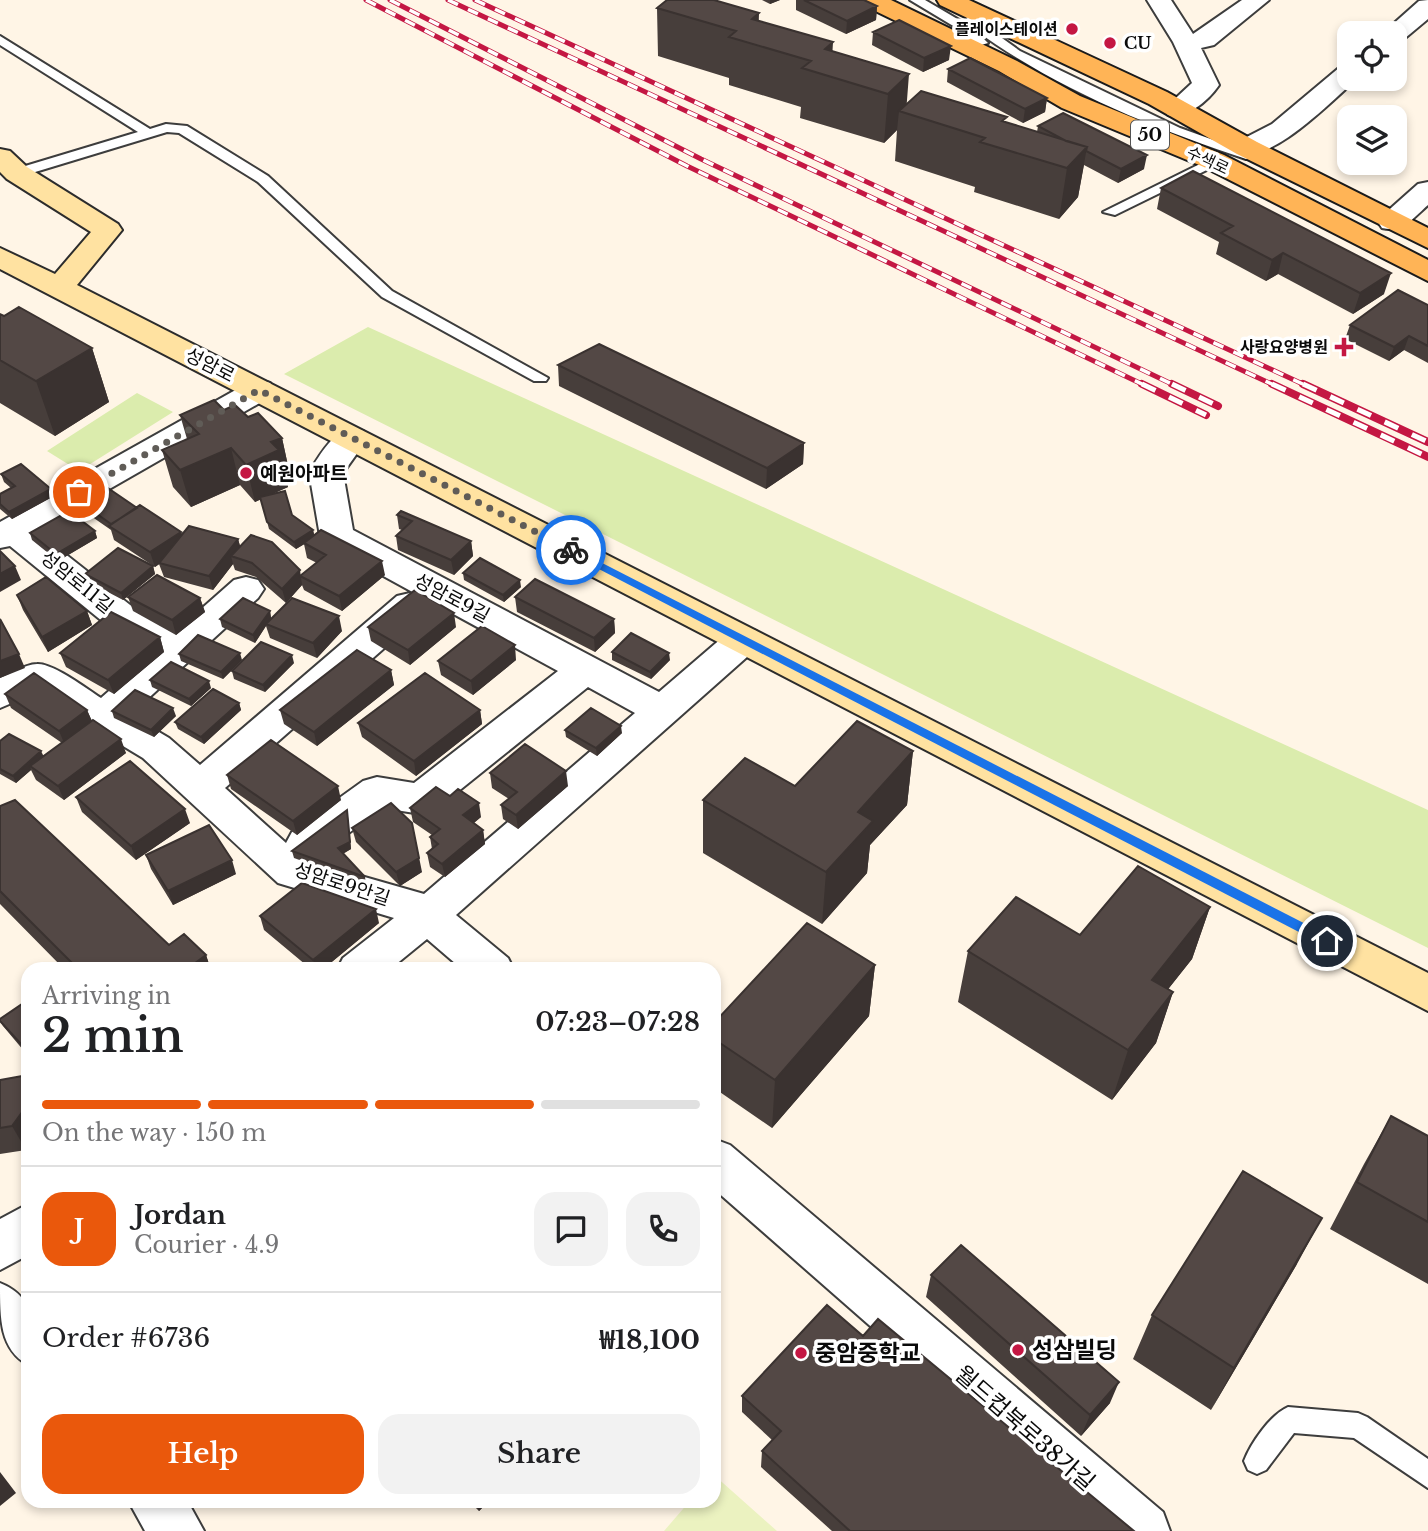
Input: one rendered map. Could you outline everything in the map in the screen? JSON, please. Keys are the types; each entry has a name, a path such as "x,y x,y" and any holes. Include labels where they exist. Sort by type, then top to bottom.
{"main road":[{"name":"수색로","path":"872,0 1008,66 1071,102 1214,161 1428,272"},
{"name":"수색로","path":"959,5 1177,109 1247,148 1428,239"},
{"path":"8,165 108,230 59,287"},
{"name":"성암로","path":"0,257 1428,993"}],"street":[{"path":"1159,0 1186,42 1206,85 1177,109"},
{"path":"1186,42 1205,40 1257,0"},
{"path":"1247,148 1281,130 1337,82"},
{"path":"1392,222 1428,190"},
{"name":"성암로11길","path":"178,653 126,621 6,533 259,390"},
{"name":"성암로9길","path":"352,438 327,472 337,536 662,711"},
{"path":"200,787 431,587"},
{"path":"104,717 246,589"},
{"path":"368,962 428,915 743,640"},
{"path":"281,861 377,792 421,799 585,670"},
{"name":"성암로9안길","path":"0,694 37,677 156,748 292,872 402,904 428,915"},
{"path":"428,915 484,962"},
{"name":"월드컵북로38가길","path":"721,1166 1144,1531"},
{"path":"0,1248 21,1232"},
{"path":"0,1306 21,1332"},
{"path":"160,1508 178,1531"}],"lane":[{"path":"916,0 964,27 1008,66"},
{"path":"959,5 976,25 1016,54 1175,131 1285,167"},
{"path":"0,40 148,133"},
{"path":"8,165 166,128 182,129 263,179 387,294 540,377"},
{"path":"1110,212 1214,161"},
{"path":"1257,1461 1288,1420 1357,1426 1428,1475"}],"green space":[{"path":"368,327 1428,810 1428,948 284,374"},
{"path":"137,393 173,412 79,471 47,451"},
{"path":"721,1481 777,1531 664,1531 684,1508 721,1508"}],"building":[{"path":"667,0 714,0 759,13 752,19 833,42 825,49 909,74 888,94 802,68 811,61 729,37 736,31 657,8"},
{"path":"804,0 864,0 877,6 847,21"},
{"path":"899,20 951,46 924,58 873,32"},
{"path":"970,58 1047,98 1025,109 948,69"},
{"path":"921,91 1007,117 1002,121 1087,147 1067,168 980,142 985,138 899,111"},
{"path":"1063,113 1147,155 1121,169 1086,151 1087,147 1066,141 1038,126"},
{"path":"1193,171 1391,273 1360,293 1283,253 1272,260 1221,233 1233,226 1161,188"},
{"path":"1398,290 1428,305 1428,346 1409,336 1394,347 1350,325"},
{"path":"19,307 92,348 36,381 0,360 0,314 4,316"},
{"path":"599,344 804,443 767,468 558,365"},
{"path":"214,400 224,410 235,405 248,417 258,413 282,438 271,442 279,450 246,465 231,448 180,470 162,450 199,434 180,415"},
{"path":"21,464 51,489 9,512 0,504 0,494 15,486 1,474"},
{"path":"102,484 137,508 111,524 76,499"},
{"path":"285,491 292,515 313,530 294,542 267,522 260,497"},
{"path":"140,505 181,532 150,552 109,526"},
{"path":"69,511 95,531 56,554 30,533"},
{"path":"401,511 471,541 451,560 396,536 412,521 397,515"},
{"path":"189,526 238,539 209,576 159,563"},
{"path":"321,530 382,561 339,596 300,576 326,555 304,543"},
{"path":"251,535 272,542 300,570 282,589 252,563 231,556"},
{"path":"118,548 153,566 121,593 85,574"},
{"path":"0,551 15,566 0,574"},
{"path":"480,558 520,580 503,595 463,573"},
{"path":"157,575 200,598 172,620 128,597"},
{"path":"46,577 87,611 42,637 17,595"},
{"path":"535,579 614,619 594,638 515,597"},
{"path":"415,590 454,613 408,650 368,627"},
{"path":"243,598 270,611 253,635 220,619"},
{"path":"292,598 339,616 313,643 266,624"},
{"path":"111,612 160,637 108,680 60,653"},
{"path":"0,619 19,654 0,661"},
{"path":"482,626 515,645 471,681 438,661"},
{"path":"631,633 669,653 650,672 612,652"},
{"path":"198,635 240,653 221,672 179,654"},
{"path":"261,642 292,655 263,685 232,671"},
{"path":"357,650 391,670 314,732 280,710"},
{"path":"171,662 209,681 189,699 150,680"},
{"path":"34,673 87,710 59,731 5,694"},
{"path":"425,673 480,710 414,761 358,723"},
{"path":"213,689 239,703 201,737 175,722"},
{"path":"135,690 173,708 151,730 112,711"},
{"path":"591,708 621,726 596,748 565,730"},
{"path":"93,720 121,739 58,786 30,766"},
{"path":"857,721 913,751 858,812 873,821 826,872 703,800 745,758 795,786"},
{"path":"9,734 41,751 13,776 0,769 0,741"},
{"path":"271,740 338,786 293,821 227,775"},
{"path":"525,744 566,771 516,815 501,805 517,792 490,773"},
{"path":"130,761 185,809 131,846 76,797"},
{"path":"436,787 450,796 458,789 479,803 463,815 483,830 442,864 427,853 438,844 430,837 440,829 410,808"},
{"path":"15,800 169,945 184,934 206,955 196,962 71,962 0,891 0,806"},
{"path":"391,803 412,823 419,858 396,872 352,828"},
{"path":"347,810 350,842 338,848 365,877 292,851"},
{"path":"209,825 232,860 168,891 146,855"},
{"path":"1138,866 1210,907 1152,980 1173,992 1128,1050 968,951 1016,897 1080,935"},
{"path":"302,883 376,909 313,960 260,916"},
{"path":"807,923 875,965 775,1080 721,1044 721,1015"},
{"path":"21,1005 21,1044 0,1021"},
{"path":"21,1076 21,1114 12,1126 0,1128 0,1080"},
{"path":"1391,1116 1428,1136 1428,1222 1357,1182"},
{"path":"1243,1171 1322,1218 1234,1368 1152,1315"},
{"path":"961,1245 1119,1382 1090,1415 931,1275"},
{"path":"827,1305 863,1336 878,1319 1134,1531 850,1531 762,1451 781,1431 742,1396"}],"railway":[{"path":"366,0 687,166 1146,386"},
{"path":"390,0 701,159 1176,386"},
{"path":"448,0 1276,386"},
{"path":"475,0 1307,386"},
{"path":"1142,384 1206,415"},
{"path":"1172,384 1218,406"},
{"path":"1272,384 1428,457"},
{"path":"1303,384 1428,442"}],"way so far":[{"path":"79,492 259,390 571,550"}],"place":[{"name":"플레이스테이션","path":"1072,29"},
{"name":"CU","path":"1110,43"},
{"name":"사랑요양병원","path":"1344,347"},
{"name":"예원아파트","path":"246,473"},
{"name":"성삼빌딩","path":"1018,1350"},
{"name":"중암중학교","path":"801,1353"}],"route":[{"path":"571,550 1327,941"}]}
